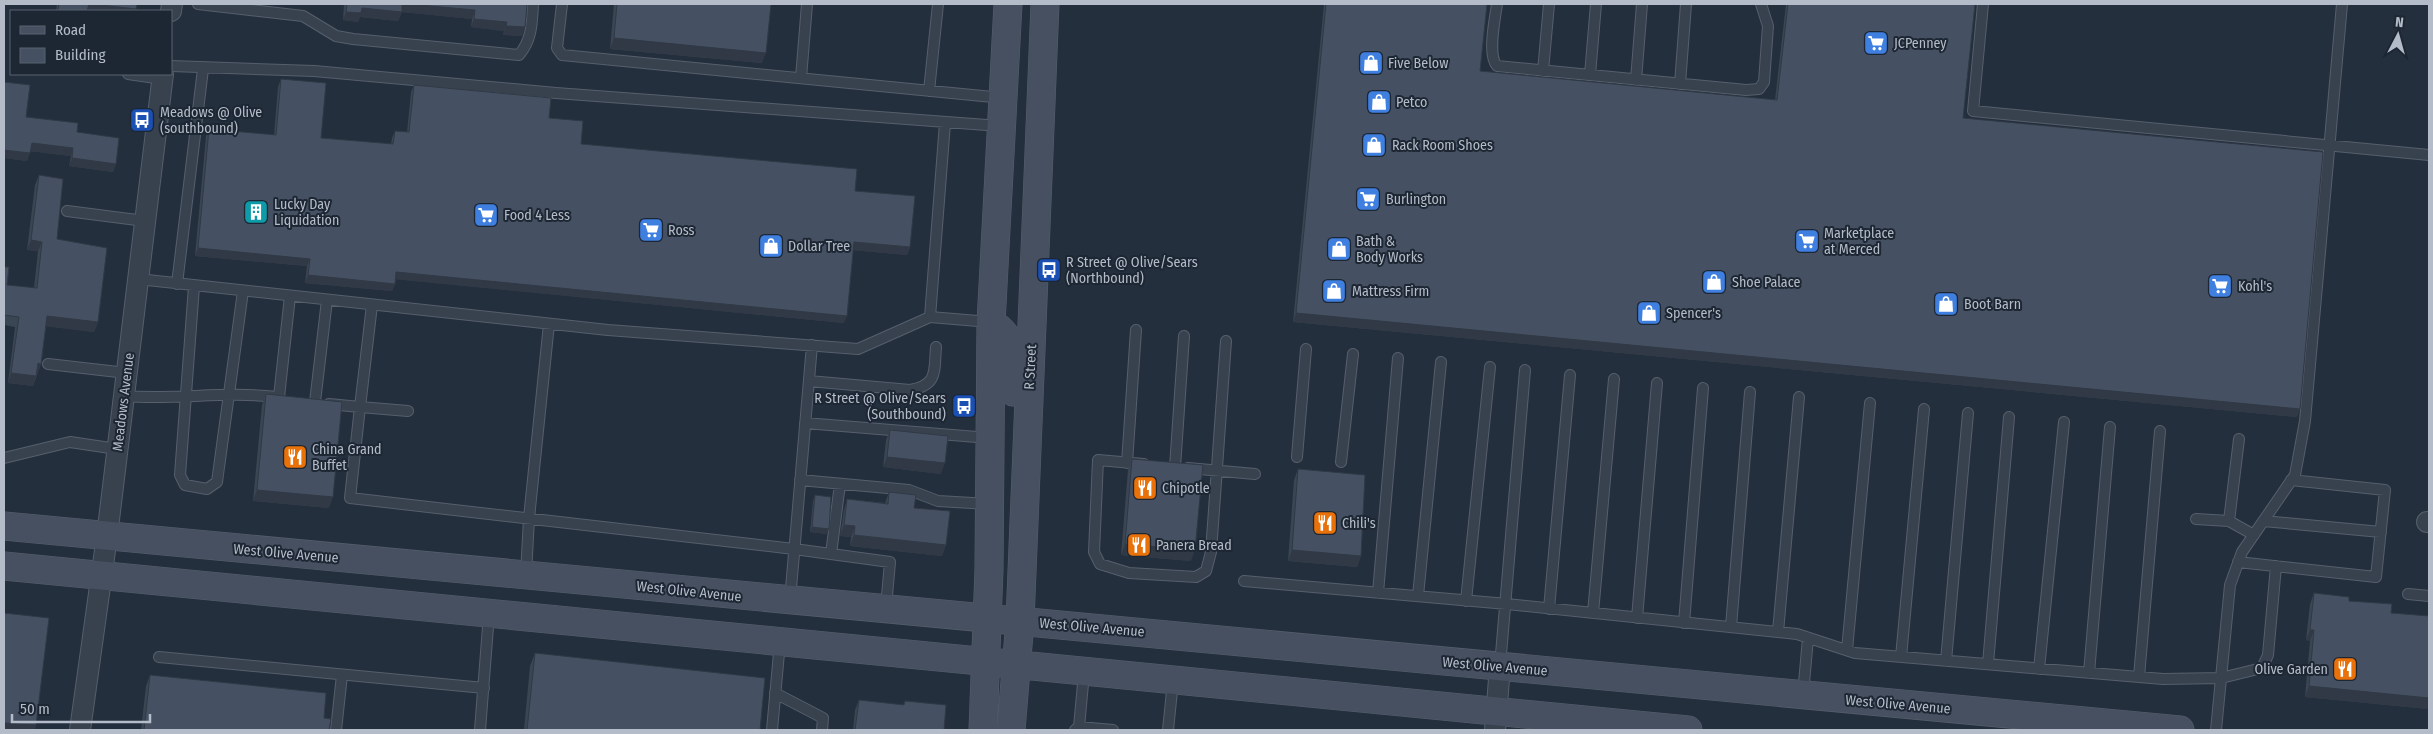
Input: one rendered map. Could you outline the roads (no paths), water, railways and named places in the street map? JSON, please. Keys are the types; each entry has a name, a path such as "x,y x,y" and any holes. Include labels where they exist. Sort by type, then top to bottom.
{"main road":[{"path":"983,730 987,619 991,322 1008,4"},
{"name":"R Street","path":"1011,730 1020,621 1032,320 1040,12"},
{"path":"1002,139 1012,176 1008,299 1013,312 1032,320"},
{"path":"991,322 1003,330 1009,342 1016,410 1027,430"},
{"name":"West Olive Avenue","path":"4,526 2180,730"},
{"path":"4,566 1173,680 1496,721 1688,730"}],"street":[{"name":"Meadows Avenue","path":"80,730 107,536 145,221 166,75"},
{"path":"1496,721 1500,666"}],"lane":[{"path":"198,4 303,16 336,36 353,39 519,55 527,46 534,4"},
{"path":"562,4 557,48 562,55 1004,98"},
{"path":"800,78 807,4"},
{"path":"929,91 938,4"},
{"path":"1497,4 1492,49 1494,63 1504,68 1759,90 1764,82 1769,42 1768,26 1761,4"},
{"path":"1543,71 1549,4"},
{"path":"1590,75 1596,4"},
{"path":"1636,80 1642,4"},
{"path":"1680,84 1686,4"},
{"path":"1983,4 1973,111 2429,155"},
{"path":"2216,730 2228,597 2238,562 2263,521 2292,480 2299,463 2305,421 2342,4"},
{"path":"172,72 203,69 314,71 546,92 945,122 1002,139"},
{"path":"177,284 203,69"},
{"path":"930,317 945,122"},
{"path":"67,211 145,221"},
{"path":"138,279 549,324 858,349 930,317 991,322"},
{"path":"194,286 180,475 185,485 207,490 217,482 243,291"},
{"path":"124,396 146,398 251,394 283,398 290,296"},
{"path":"327,300 311,401 408,411"},
{"path":"372,305 350,498 794,549 890,562 886,610"},
{"path":"526,575 529,518 549,324"},
{"path":"1127,462 1136,330"},
{"path":"1165,466 1184,336"},
{"path":"1226,341 1218,471 1211,552 1206,571 1196,577 1129,573 1100,564 1094,552 1098,460 1127,462 1218,471 1255,474"},
{"path":"789,601 812,345"},
{"path":"809,380 910,390 925,387 934,378 936,347"},
{"path":"1297,457 1306,350"},
{"path":"1341,462 1353,354"},
{"path":"1378,593 1398,358"},
{"path":"1418,596 1441,362"},
{"path":"48,364 127,374"},
{"path":"1466,601 1490,367"},
{"path":"1500,666 1507,604 1525,370"},
{"path":"1549,609 1570,375"},
{"path":"1593,613 1614,379"},
{"path":"1637,618 1657,383"},
{"path":"1684,622 1703,388"},
{"path":"1731,628 1750,392"},
{"path":"1778,632 1799,397"},
{"path":"1847,650 1870,404"},
{"path":"1901,657 1924,409"},
{"path":"1946,661 1968,413"},
{"path":"1988,664 2009,417"},
{"path":"2039,668 2064,422"},
{"path":"805,423 990,438"},
{"path":"2089,673 2110,426"},
{"path":"2139,677 2160,431"},
{"path":"2229,521 2240,439"},
{"path":"4,458 54,444 70,442 118,449"},
{"path":"800,480 909,490 938,501 989,504"},
{"path":"2238,562 2376,577 2384,490 2292,480"},
{"path":"832,554 840,484"},
{"path":"2196,519 2229,521 2254,535"},
{"path":"2263,521 2381,532"},
{"path":"1244,581 1507,604 1778,632 1808,638 1847,650 1901,657 2164,679 2221,678 2262,668 2268,655 2276,566"},
{"path":"2408,594 2429,596"},
{"path":"480,730 489,613"},
{"path":"1803,694 1808,638"},
{"path":"772,730 780,642"},
{"path":"159,657 484,688"},
{"path":"1084,672 1077,729 1113,730"},
{"path":"336,730 342,675"},
{"path":"1168,730 1173,680"},
{"path":"775,694 823,718 822,730"}],"place":[{"name":"JCPenney","path":"1876,43"},
{"name":"Five Below","path":"1371,63"},
{"name":"Petco","path":"1379,102"},
{"name":"Meadows @ Olive (southbound)","path":"142,120"},
{"name":"Rack Room Shoes","path":"1374,145"},
{"name":"Burlington","path":"1368,199"},
{"name":"Lucky Day Liquidation","path":"256,212"},
{"name":"Food 4 Less","path":"486,215"},
{"name":"Ross","path":"651,230"},
{"name":"Marketplace at Merced","path":"1807,241"},
{"name":"Dollar Tree","path":"771,246"},
{"name":"Bath & Body Works","path":"1339,249"},
{"name":"R Street @ Olive/Sears (Northbound)","path":"1049,270"},
{"name":"Shoe Palace","path":"1714,282"},
{"name":"Kohl's","path":"2220,286"},
{"name":"Mattress Firm","path":"1334,291"},
{"name":"Boot Barn","path":"1946,304"},
{"name":"Spencer's","path":"1649,313"},
{"name":"R Street @ Olive/Sears (Southbound)","path":"964,406"},
{"name":"China Grand Buffet","path":"295,457"},
{"name":"Chipotle","path":"1145,488"},
{"name":"Chili's","path":"1325,523"},
{"name":"Panera Bread","path":"1139,545"},
{"name":"Olive Garden","path":"2345,669"}]}
